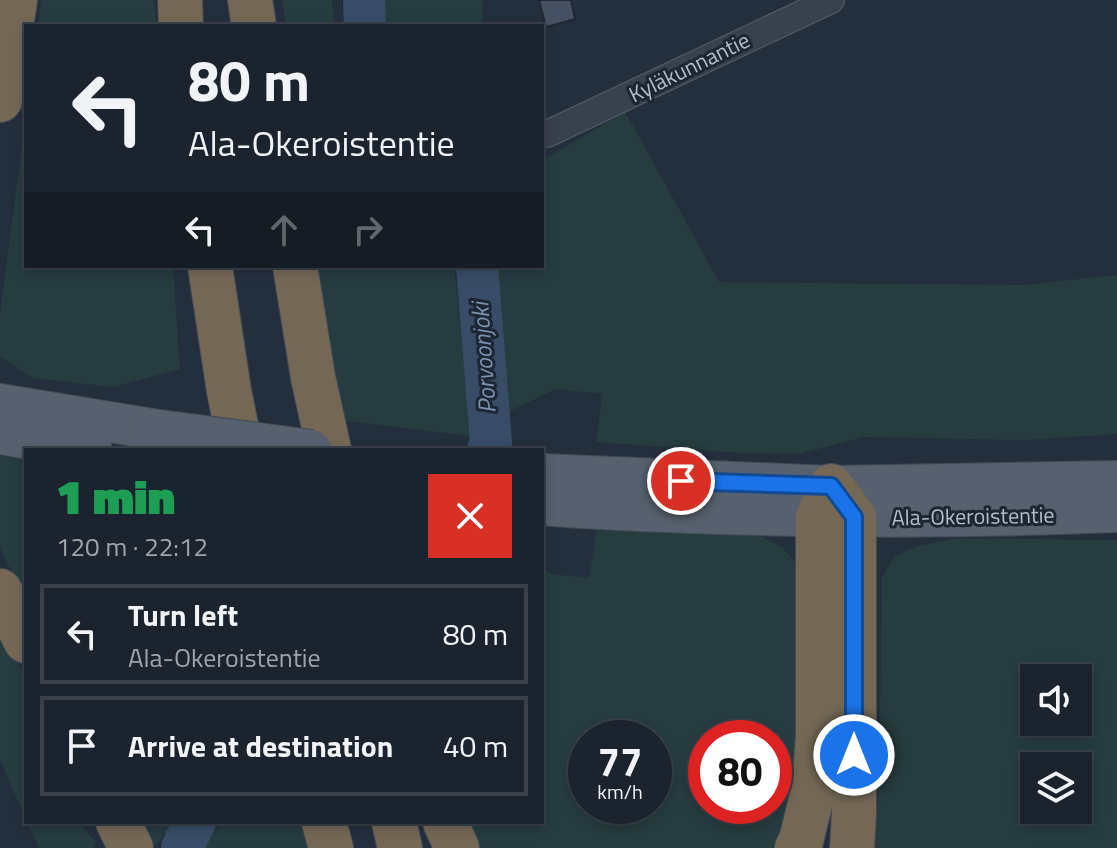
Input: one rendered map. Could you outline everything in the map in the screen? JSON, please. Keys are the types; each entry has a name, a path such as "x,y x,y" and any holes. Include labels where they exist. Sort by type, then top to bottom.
{"highway":[{"path":"0,100 15,0"},
{"path":"180,0 181,24"},
{"path":"248,0 252,24"},
{"path":"210,268 241,448"},
{"path":"278,268 310,448"},
{"path":"295,268 313,377 329,448"},
{"path":"797,848 814,787 834,507"},
{"path":"834,507 854,813 852,848"},
{"path":"0,591 24,637"},
{"path":"119,824 131,848"},
{"path":"325,824 331,848"},
{"path":"394,824 400,848"},
{"path":"446,824 457,848"}],"main road":[{"path":"0,404 295,448"},
{"path":"0,434 80,448"},
{"name":"Ala-Okeroistentie","path":"834,507 1117,481"},
{"name":"Ala-Okeroistentie","path":"551,490 993,516 1117,512"}],"street":[{"name":"Kyläkunnantie","path":"547,134 819,2"}],"green space":[{"path":"41,0 154,0 156,24 38,24"},
{"path":"283,0 332,0 334,24 285,24"},
{"path":"378,0 483,0 482,24 379,24"},
{"path":"625,111 719,282 1024,285 1117,275 1117,434 1024,440 864,437 799,454 740,453 596,442 602,394 556,389 508,412 489,268 544,268 544,160"},
{"path":"24,130 24,268 173,268 180,369 114,387 32,378 0,356 0,314"},
{"path":"314,268 454,268 473,436 345,421"},
{"path":"0,454 24,459 24,596 0,548"},
{"path":"597,528 756,534 782,547 795,562 803,600 801,786 792,811 792,720 688,720 688,824 788,824 779,848 474,848 466,824 544,824 544,569 551,574 589,578"},
{"path":"958,538 1117,540 1117,848 874,848 879,780 882,577 894,557 917,546"},
{"path":"0,627 24,676 24,815 0,760"},
{"path":"28,824 80,824 96,842 93,848 39,848"},
{"path":"144,824 173,824 155,846"},
{"path":"220,824 305,824 311,848 203,848"}],"building":[{"path":"539,0 571,0 575,19 546,27"}],"waterway":[{"name":"Porvoonjoki","path":"364,0 365,24"},
{"name":"Porvoonjoki","path":"477,268 491,442 489,448"},
{"name":"Porvoonjoki","path":"182,848 194,824"}],"route":[{"path":"681,481 831,486 854,517 854,755"}]}
